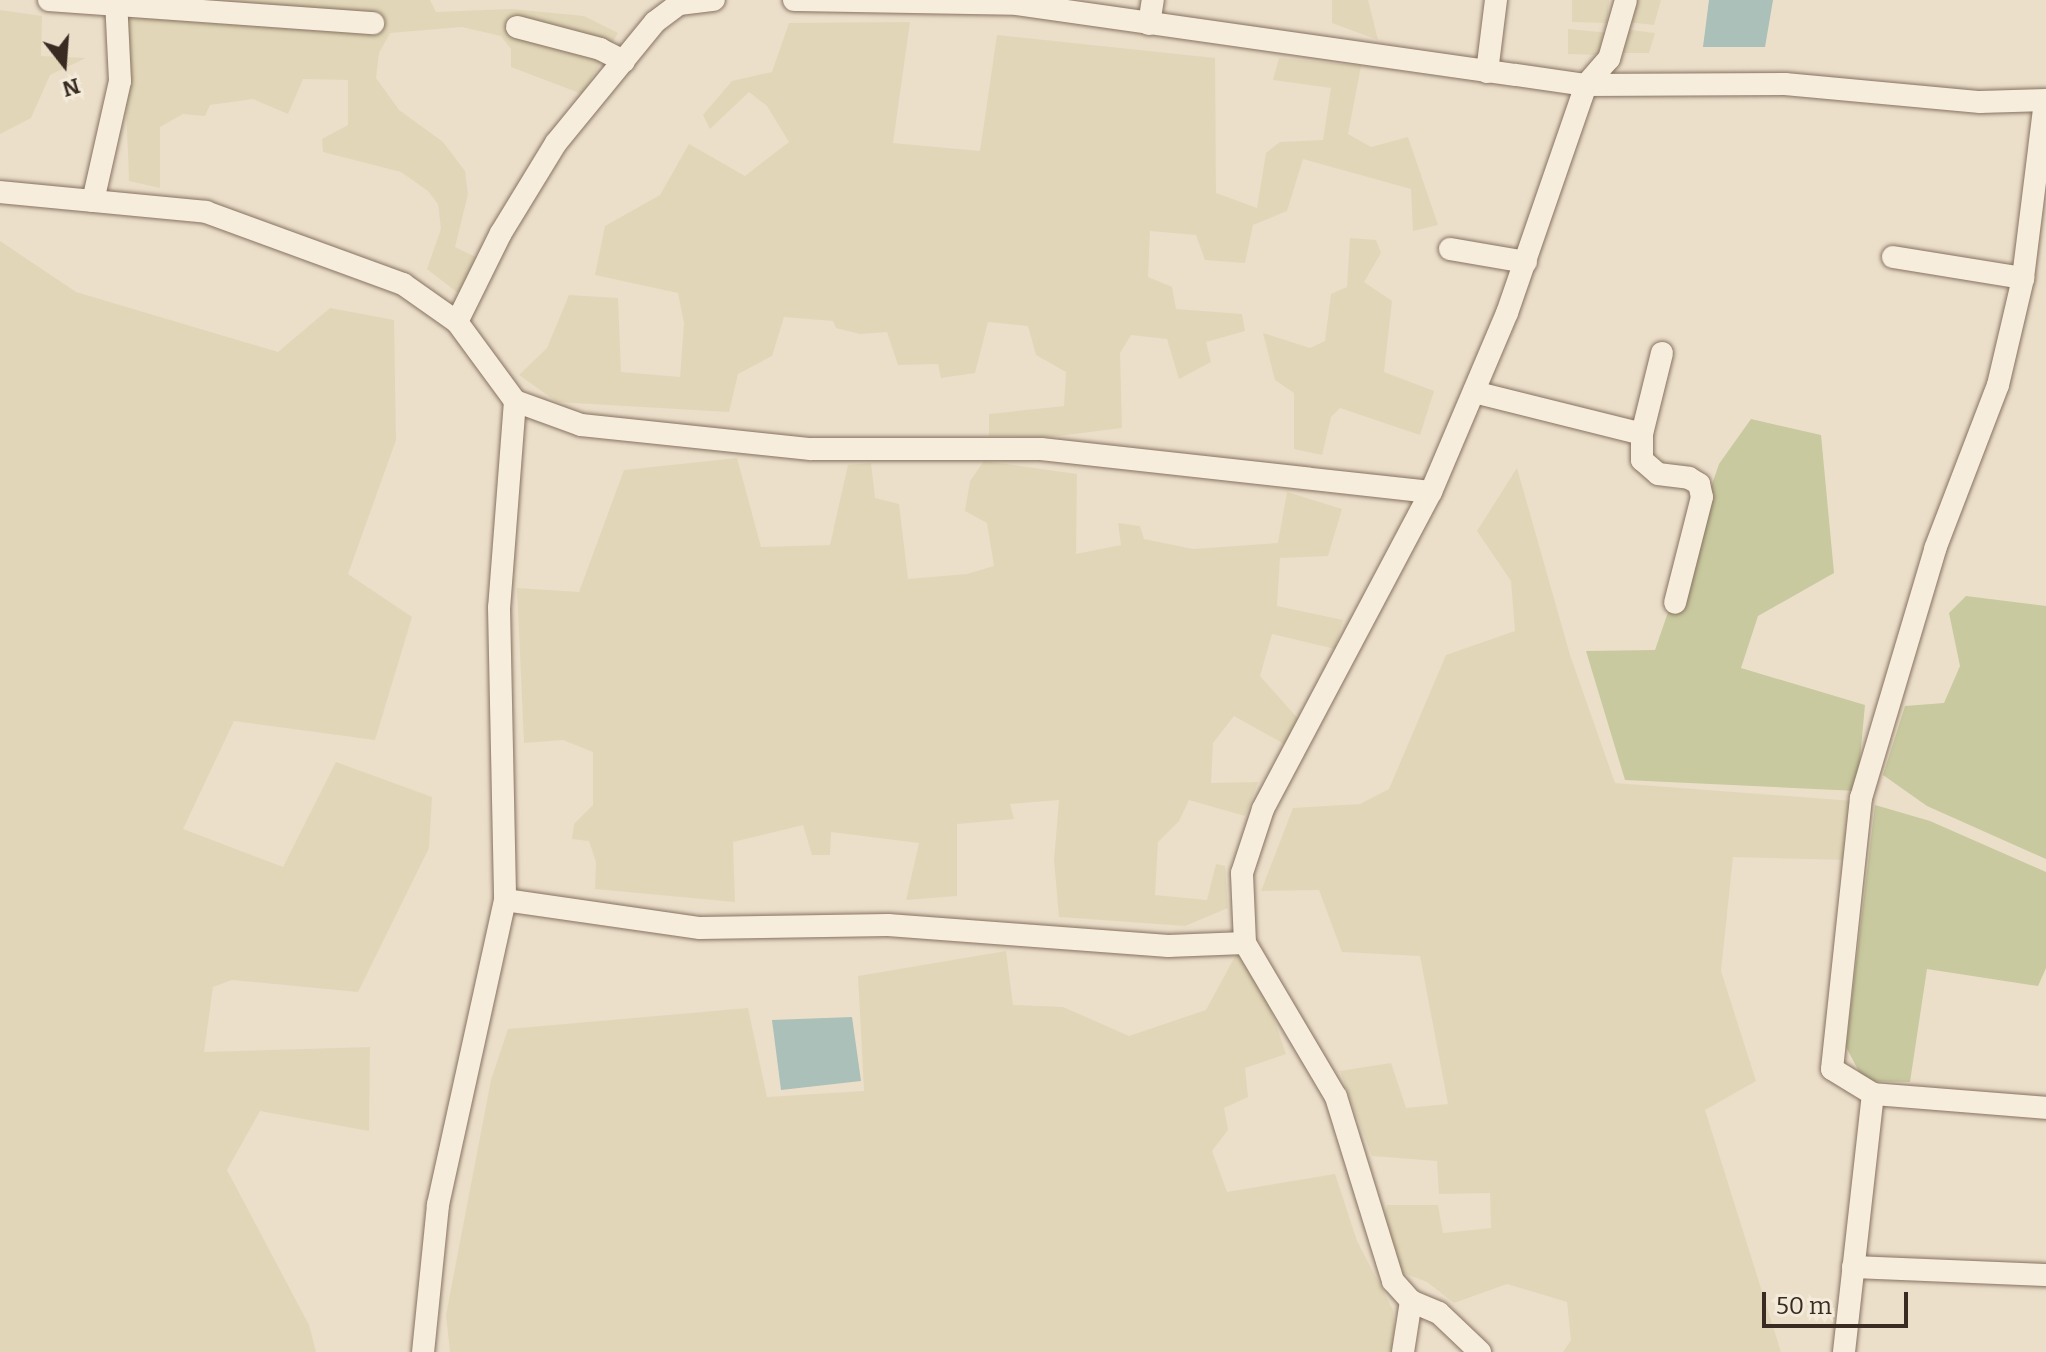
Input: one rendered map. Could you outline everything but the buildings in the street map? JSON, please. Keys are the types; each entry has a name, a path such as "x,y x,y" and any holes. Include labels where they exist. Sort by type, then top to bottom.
{"street":[{"path":"49,0 116,1 373,23"},
{"path":"457,322 501,233 556,143 624,61 654,11 714,0"},
{"path":"794,0 1017,4 1586,85 1785,84 1980,102 2045,101 2023,278 1998,385 1935,549 1861,798 1832,1069 1873,1094 2046,1108"},
{"path":"1149,24 1153,0"},
{"path":"1487,72 1496,0"},
{"path":"1480,1352 1439,1313 1411,1301 1393,1281 1336,1097 1245,943 1242,873 1263,809 1329,694 1431,492 1526,262 1586,85 1609,59 1626,0"},
{"path":"93,201 120,81 116,1"},
{"path":"517,27 624,61"},
{"path":"0,192 206,212 403,284 457,322 515,401 581,425 811,449 1041,449 1431,492"},
{"path":"1450,249 1526,262"},
{"path":"1893,257 2023,278"},
{"path":"1662,353 1642,434 1645,466 1699,484 1702,497 1675,603"},
{"path":"1474,392 1642,434"},
{"path":"423,1352 438,1205 505,900 499,607 515,401"},
{"path":"505,900 700,928 888,925 1168,946 1245,943"},
{"path":"1844,1352 1873,1094"},
{"path":"1853,1267 2046,1275"},
{"path":"1403,1352 1411,1301"}],"shaded area":[{"path":"122,0 430,0 436,12 511,9 584,16 618,33 582,94 511,67 511,49 501,36 462,27 390,33 379,53 376,78 399,110 443,142 465,171 468,194 455,247 480,259 458,293 427,269 441,229 438,204 428,191 401,172 323,152 322,139 348,125 348,80 303,79 288,114 253,99 210,105 205,116 183,114 160,127 160,188 129,181"},
{"path":"1332,0 1368,0 1378,40 1332,23"},
{"path":"1572,0 1609,0 1607,23 1572,22"},
{"path":"1617,0 1661,0 1654,25 1617,21"},
{"path":"0,10 42,16 41,56 86,58 50,75 31,118 0,134"},
{"path":"910,22 893,143 980,151 997,35 1215,58 1216,193 1257,208 1266,153 1280,142 1323,140 1331,88 1273,80 1279,58 1361,66 1348,134 1371,147 1408,137 1438,225 1413,231 1411,189 1303,159 1287,211 1253,225 1245,263 1205,260 1196,235 1150,231 1148,277 1172,287 1176,309 1242,314 1245,331 1206,342 1211,362 1179,379 1167,339 1131,335 1120,353 1122,428 1050,437 989,436 989,414 1064,406 1066,372 1036,355 1028,326 988,322 975,373 941,378 938,364 898,365 887,332 860,334 836,328 833,321 784,317 772,356 738,374 729,412 557,402 519,375 547,348 569,295 618,298 621,372 680,377 684,323 678,293 595,275 605,226 660,195 689,144 745,176 789,142 767,106 749,92 710,129 703,115 732,81 772,72 789,23"},
{"path":"1616,28 1655,33 1649,53 1616,53"},
{"path":"1568,29 1610,33 1602,55 1568,54"},
{"path":"1350,238 1376,240 1381,253 1364,282 1392,301 1384,372 1434,391 1420,435 1340,408 1331,417 1322,455 1294,449 1294,393 1275,380 1263,333 1310,348 1325,341 1331,294 1347,287"},
{"path":"0,241 76,292 278,352 330,308 394,320 396,440 348,574 412,617 375,740 234,721 183,829 283,867 336,762 432,797 429,848 358,992 232,980 213,987 204,1052 370,1047 369,1131 260,1111 227,1170 309,1325 316,1352 0,1352"},
{"path":"737,458 761,547 830,545 848,465 871,463 875,498 899,504 908,579 967,574 994,566 987,523 965,511 970,481 984,461 1077,474 1076,554 1121,545 1118,523 1140,526 1144,539 1193,549 1278,543 1287,492 1342,509 1328,556 1280,558 1277,606 1343,620 1335,649 1272,634 1260,676 1301,722 1286,745 1234,716 1213,743 1211,783 1258,782 1245,816 1189,800 1179,821 1158,842 1155,895 1207,900 1216,864 1225,866 1228,908 1185,926 1059,917 1054,860 1059,800 1010,804 1014,819 957,824 957,896 906,900 919,843 831,832 830,855 812,855 803,825 733,842 735,902 595,889 596,862 589,841 572,839 574,824 593,805 593,752 563,740 524,743 517,588 579,592 624,470"},
{"path":"1517,468 1570,655 1615,783 1854,801 1848,860 1733,857 1721,971 1756,1081 1705,1110 1781,1352 1563,1352 1571,1340 1567,1302 1507,1284 1454,1303 1427,1282 1401,1272 1381,1236 1387,1205 1438,1205 1443,1233 1491,1228 1490,1193 1439,1194 1437,1161 1372,1156 1340,1071 1391,1063 1406,1108 1448,1104 1420,956 1342,952 1319,890 1261,891 1293,808 1360,804 1389,789 1446,655 1515,631 1511,581 1477,531"},
{"path":"1006,951 1013,1005 1063,1007 1129,1036 1206,1010 1238,951 1267,999 1286,1054 1245,1068 1248,1097 1224,1108 1228,1130 1212,1151 1227,1192 1335,1174 1357,1241 1393,1310 1396,1352 450,1352 446,1315 491,1080 508,1029 748,1008 767,1097 864,1091 858,976"}],"green space":[{"path":"1751,419 1821,435 1834,573 1758,616 1741,668 1865,705 1857,791 1625,780 1586,651 1655,650 1719,464"},
{"path":"1966,596 2046,606 2046,859 1927,806 1883,775 1905,706 1944,703 1960,666 1949,613"},
{"path":"1875,805 1930,821 2046,872 2046,968 2038,986 1927,969 1910,1082 1864,1081 1846,1047"}],"water":[{"path":"1709,0 1773,0 1765,47 1703,47"},
{"path":"852,1017 861,1081 781,1090 772,1020"}]}
